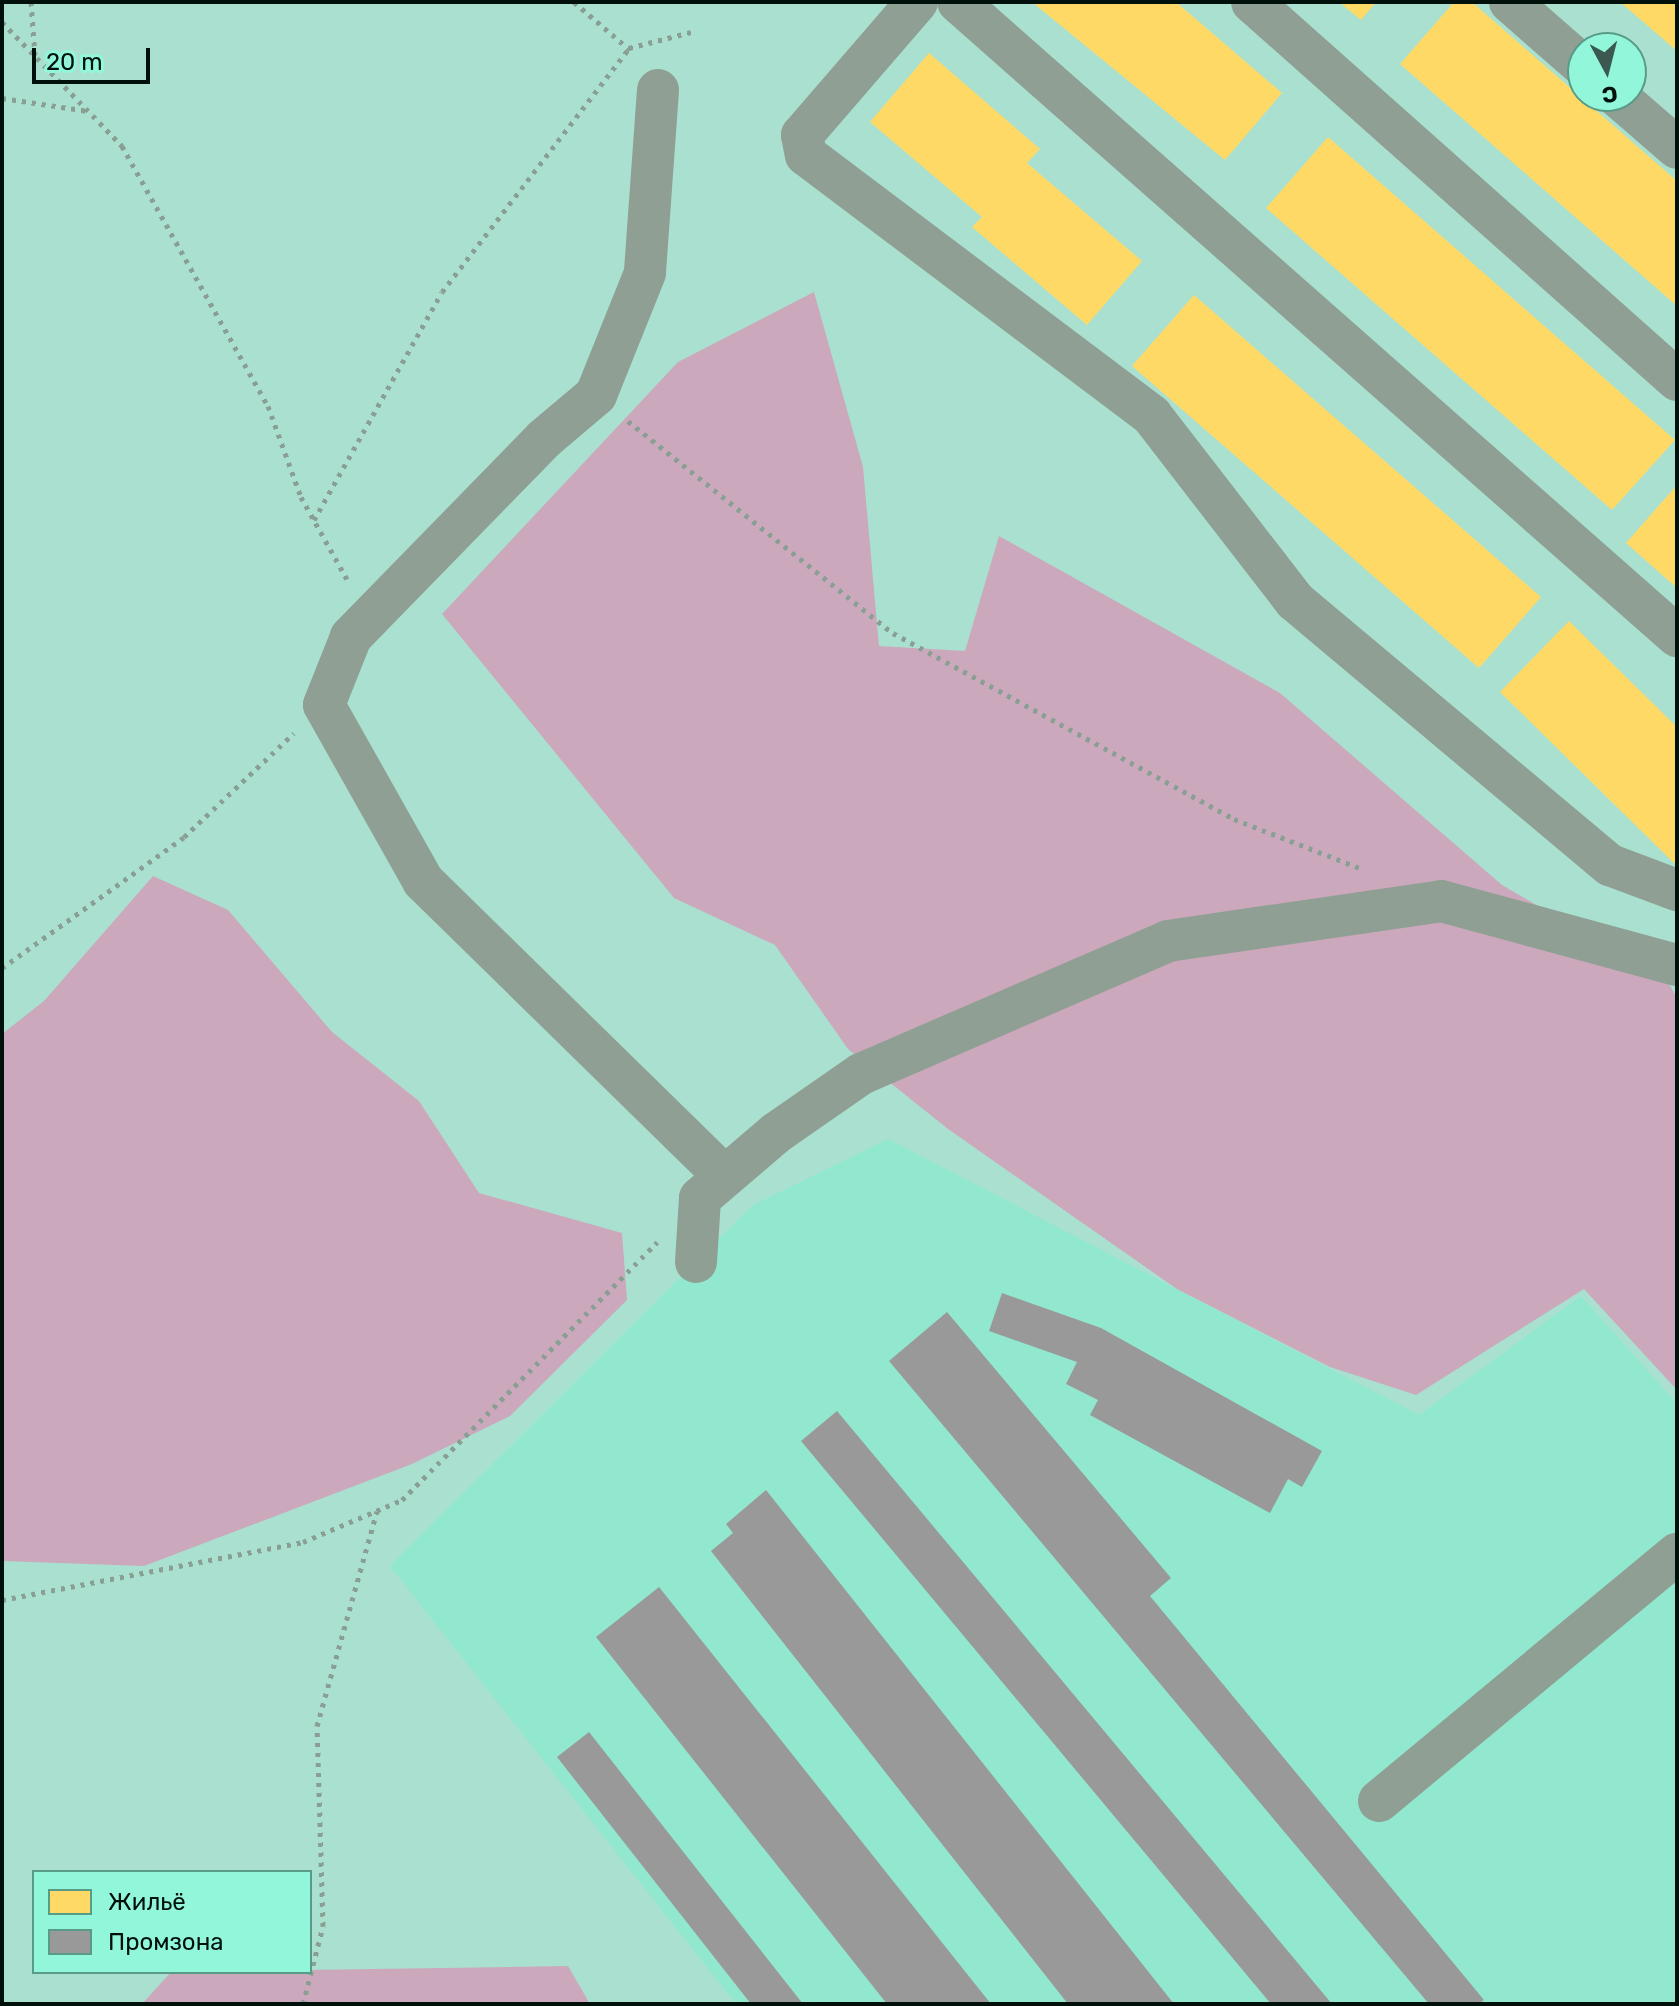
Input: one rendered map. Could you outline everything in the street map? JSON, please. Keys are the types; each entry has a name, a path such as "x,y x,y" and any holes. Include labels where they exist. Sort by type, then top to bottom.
{"lane":[{"path":"917,2 802,135 806,155 1152,416 1295,601 1610,865 1677,890"},
{"path":"958,2 1677,636"},
{"path":"1252,2 1677,380"},
{"path":"1510,2 1567,52"},
{"path":"658,90 645,273 596,395 544,439 351,637 324,705 423,881 712,1187"},
{"path":"1635,112 1677,148"},
{"path":"696,1262 712,1187 861,1074 1168,941 1441,901 1677,965"},
{"path":"1379,1801 1677,1554"}],"path":[{"path":"31,2 35,55"},
{"path":"574,2 629,48 658,90"},
{"path":"2,22 122,146 200,278 268,406 314,520 369,619"},
{"path":"314,520 442,292 629,48 691,32"},
{"path":"2,98 89,111"},
{"path":"596,395 893,633 1234,819 1367,871"},
{"path":"2,968 184,837 324,705"},
{"path":"2,1600 303,1542 402,1500 712,1187"},
{"path":"312,1969 323,1926 317,1726 377,1510"},
{"path":"303,2004 311,1974"}],"shaded area":[{"path":"814,292 863,467 879,646 965,651 999,536 1280,693 1502,885 1668,982 1677,998 1677,1390 1584,1289 1416,1395 1330,1367 1177,1289 948,1129 848,1049 775,945 674,898 442,614 678,362"},
{"path":"153,876 228,910 332,1032 419,1101 479,1193 622,1233 627,1300 510,1416 412,1464 144,1566 2,1561 2,1034 44,1001"},
{"path":"888,1139 1419,1415 1581,1296 1677,1404 1677,2004 736,2004 390,1566 752,1206"},
{"path":"568,1966 590,2004 142,2004 169,1974 312,1974 312,1970"}],"building: Жильё":[{"path":"1032,2 1176,2 1282,93 1225,160"},
{"path":"1339,2 1376,2 1361,20"},
{"path":"1454,2 1472,2 1567,85 1567,112 1598,112 1677,181 1677,306 1400,64"},
{"path":"1620,2 1677,2 1677,51"},
{"path":"929,53 1040,149 1027,163 1142,261 1087,325 972,227 982,217 870,122"},
{"path":"1328,137 1675,440 1612,510 1266,208"},
{"path":"1194,295 1541,597 1479,668 1132,366"},
{"path":"1677,485 1677,588 1626,543"},
{"path":"1569,621 1677,727 1677,866 1500,692"}],"building: Промзона":[{"path":"1002,1293 1101,1328 1322,1451 1302,1487 1288,1479 1270,1513 1090,1415 1098,1400 1066,1384 1077,1362 989,1331"},
{"path":"947,1312 1171,1578 1150,1596 1484,2000 1479,2004 1429,2004 889,1361"},
{"path":"837,1411 1332,2004 1271,2004 801,1441"},
{"path":"766,1490 1174,2004 1068,2004 711,1551 733,1533 726,1524"},
{"path":"659,1587 991,2004 887,2004 596,1637"},
{"path":"589,1732 803,2004 751,2004 557,1757"}]}
